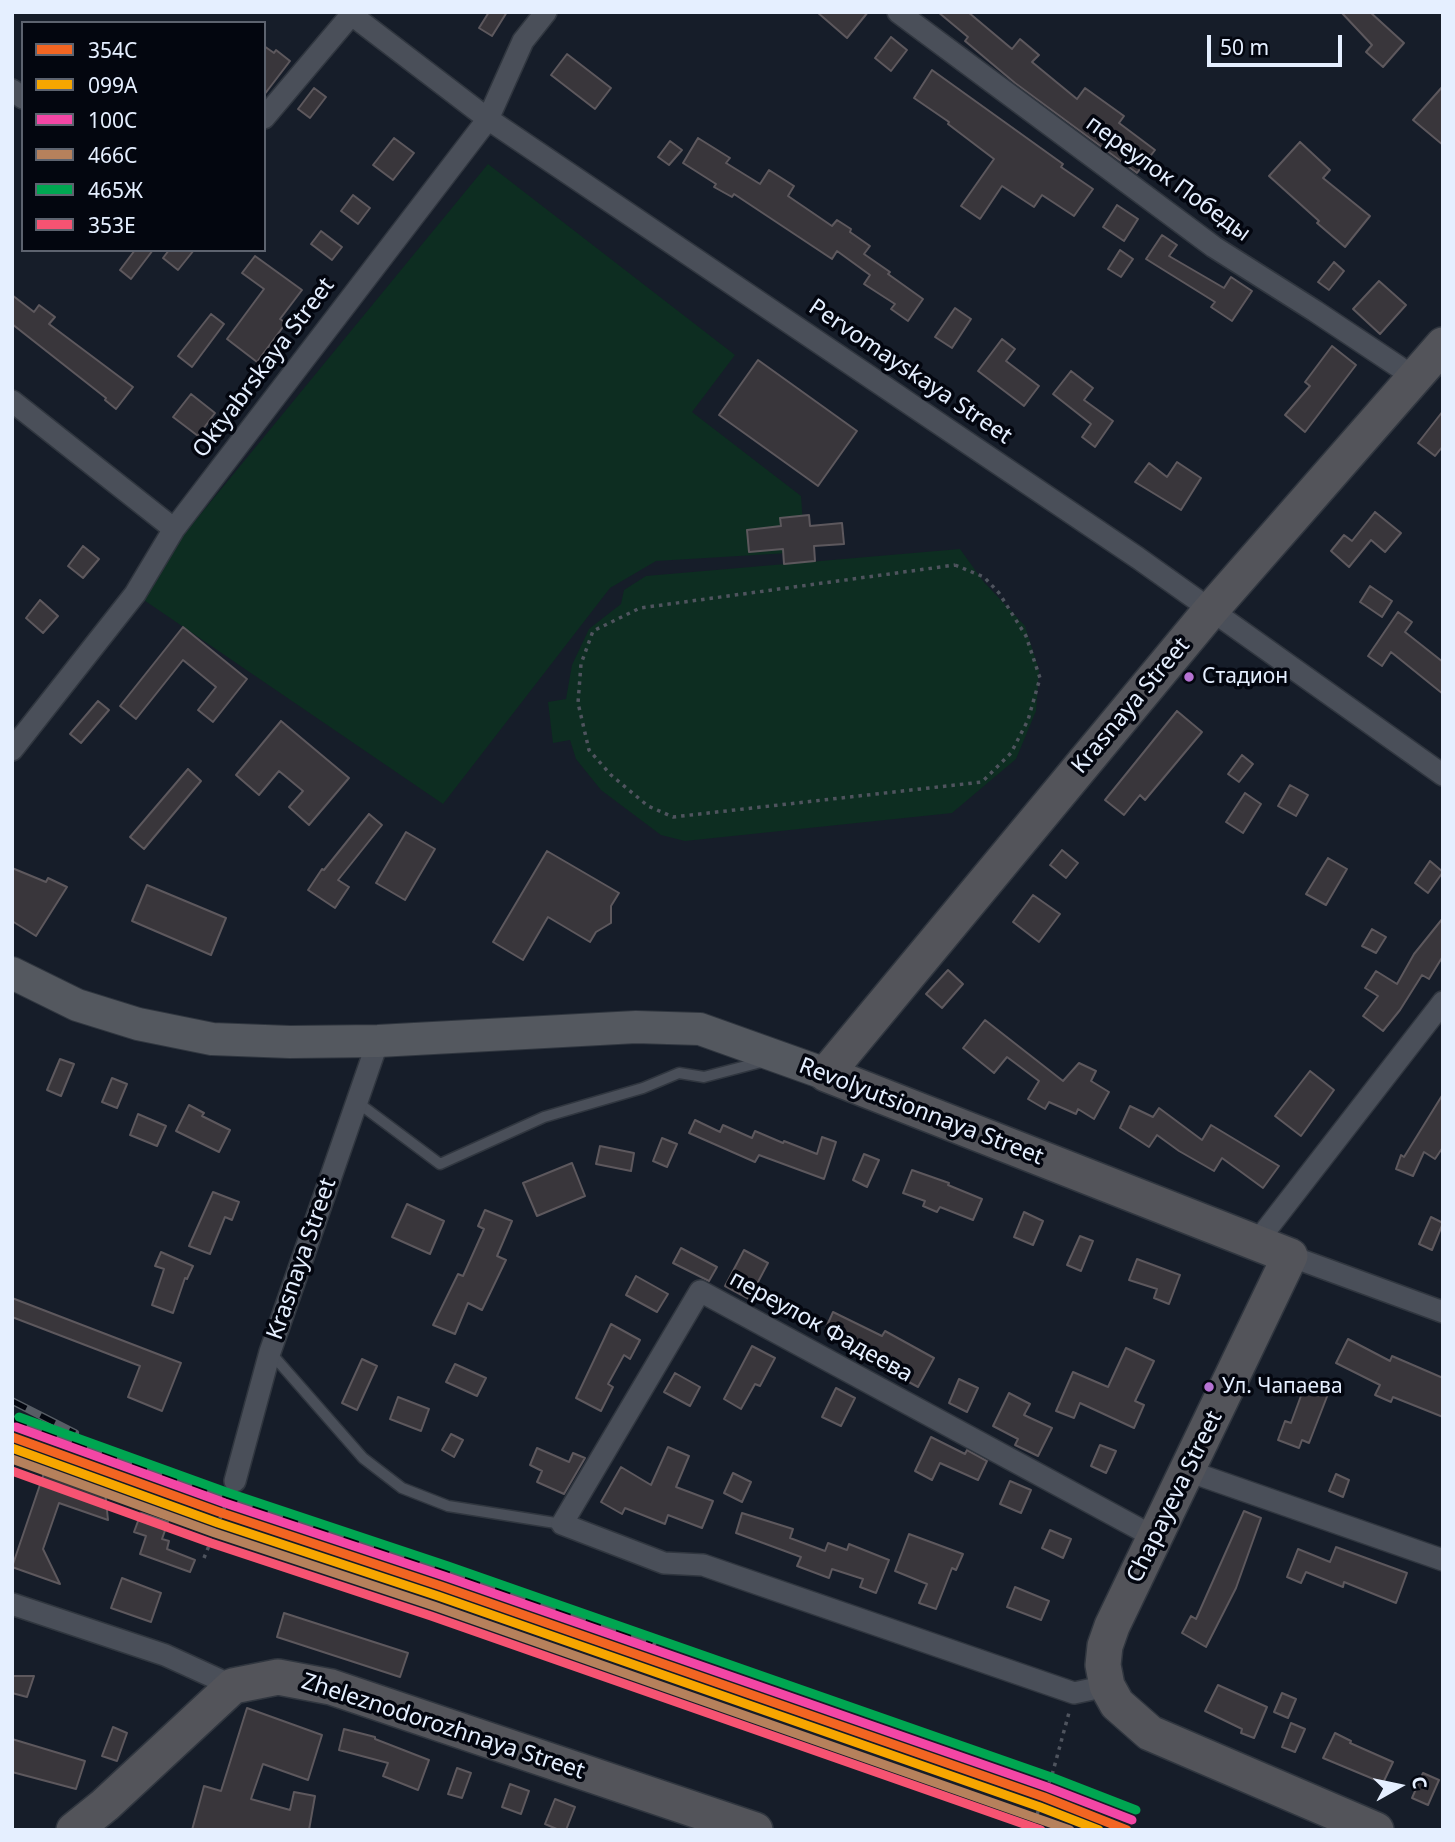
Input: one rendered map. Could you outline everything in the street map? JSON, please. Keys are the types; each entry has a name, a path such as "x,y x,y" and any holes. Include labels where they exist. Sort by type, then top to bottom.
{"main road":[{"name":"Krasnaya Street","path":"826,1074 1210,611 1443,345"},
{"name":"Revolyutsionnaya Street","path":"826,1074 1290,1256"},
{"name":"Chapayeva Street","path":"1095,1681 1112,1626 1290,1256"},
{"name":"Zheleznodorozhnaya Street","path":"233,1686 278,1677 331,1687 755,1830"},
{"path":"1095,1681 1150,1733 1377,1830"},
{"path":"74,1830 105,1805 233,1686"}],"street":[{"name":"Oktyabrskaya Street","path":"12,750 135,594 174,529 488,119 523,41 546,12"},
{"name":"переулок Победы","path":"898,12 1214,247 1414,377"},
{"name":"Pervomayskaya Street","path":"349,14 488,119 1138,558 1443,775"},
{"path":"266,116 349,14"},
{"path":"12,401 174,529"},
{"name":"Revolyutsionnaya Street","path":"12,972 78,1005 138,1024 212,1039 378,1041 636,1027 700,1029 826,1074"},
{"path":"1256,1242 1443,1002"},
{"name":"Krasnaya Street","path":"234,1481 270,1352 378,1041"},
{"name":"Revolyutsionnaya Street","path":"1290,1256 1443,1312"},
{"name":"переулок Фадеева","path":"562,1524 700,1291 1156,1538"},
{"path":"1188,1471 1443,1560"},
{"path":"562,1524 664,1563 702,1564 1095,1681"},
{"path":"12,1604 165,1655 233,1686"}],"lane":[{"path":"357,1102 440,1164 544,1117 643,1088 679,1073 704,1077 781,1058"},
{"path":"270,1352 363,1458 402,1488 448,1506 562,1524"}],"path":[{"path":"954,565 984,577 999,593 1026,636 1040,678 1028,720 1011,753 982,782 673,817 648,806 611,775 589,750 578,703 581,664 593,631 640,608 954,565"},
{"path":"204,1558 234,1481"},
{"path":"1031,1830 1052,1775 1095,1681"}],"green space":[{"path":"488,164 735,355 692,412 801,496 805,552 656,561 610,588 443,804 135,594"},
{"path":"960,549 983,581 1025,626 1039,670 1036,711 1016,759 952,813 685,841 661,835 601,790 576,759 570,740 553,743 548,702 566,699 572,665 589,629 621,604 624,590 646,576"}],"building":[{"path":"489,12 507,12 492,36 479,28"},
{"path":"817,12 868,12 847,38"},
{"path":"938,12 968,12 1012,49 1020,39 1039,55 1032,62 1077,99 1085,88 1124,116 1119,123 1155,150 1137,173 1015,83 965,41 968,37"},
{"path":"1341,12 1370,12 1404,43 1383,67 1366,52 1372,45"},
{"path":"891,37 907,50 891,71 875,58"},
{"path":"266,47 274,53 276,50 290,61 266,92"},
{"path":"567,54 611,88 595,109 551,75"},
{"path":"932,70 1063,164 1061,167 1093,189 1074,216 1042,195 1034,207 1002,186 980,219 961,206 994,159 948,124 949,122 914,98"},
{"path":"1443,86 1443,145 1413,120"},
{"path":"314,88 326,97 310,118 298,109"},
{"path":"394,138 414,153 393,180 373,165"},
{"path":"698,138 730,158 726,163 760,184 769,170 794,186 788,196 832,226 837,220 851,229 850,232 870,246 864,254 923,299 908,321 891,309 895,304 864,284 870,275 837,251 832,259 734,194 732,197 714,187 716,184 683,163"},
{"path":"670,141 682,150 669,165 658,157"},
{"path":"1300,142 1330,170 1323,178 1370,216 1345,247 1269,176"},
{"path":"353,195 370,208 358,224 341,211"},
{"path":"1117,205 1138,219 1124,241 1103,227"},
{"path":"321,231 342,247 332,260 311,244"},
{"path":"1162,235 1177,245 1169,256 1224,288 1231,277 1252,291 1232,321 1211,307 1215,302 1146,259"},
{"path":"1120,250 1133,259 1121,277 1108,269"},
{"path":"134,252 151,252 131,279 120,270"},
{"path":"168,252 192,252 178,270 163,258"},
{"path":"255,256 302,290 280,319 286,323 257,362 227,339 264,289 242,273"},
{"path":"1334,262 1344,271 1329,290 1318,282"},
{"path":"1379,281 1406,305 1380,334 1353,309"},
{"path":"12,295 34,312 39,305 55,317 49,324 133,387 116,409 106,398 12,324"},
{"path":"955,308 971,319 952,348 935,337"},
{"path":"211,314 224,324 192,367 178,356"},
{"path":"1002,339 1015,349 1006,361 1039,386 1024,406 978,371"},
{"path":"1332,346 1356,365 1305,432 1285,415 1310,386 1305,382"},
{"path":"758,360 857,431 818,486 719,415"},
{"path":"1071,371 1093,388 1084,400 1113,421 1095,447 1082,437 1091,424 1053,394"},
{"path":"191,394 215,413 198,436 173,417"},
{"path":"1443,411 1443,446 1435,456 1418,443"},
{"path":"1177,462 1201,478 1181,510 1135,482 1149,463 1167,477"},
{"path":"1375,512 1401,533 1385,552 1371,540 1349,567 1331,551 1344,535 1352,541"},
{"path":"809,515 810,526 842,523 844,544 814,546 815,561 784,564 783,549 749,552 747,530 781,526 780,518"},
{"path":"83,546 99,559 83,578 68,566"},
{"path":"1370,586 1392,601 1382,617 1360,602"},
{"path":"40,600 58,616 43,633 26,618"},
{"path":"1398,612 1412,622 1405,632 1443,662 1443,694 1391,652 1382,666 1368,656"},
{"path":"183,627 247,679 213,722 198,710 216,687 183,660 136,719 120,706"},
{"path":"98,701 109,710 81,743 70,734"},
{"path":"1177,711 1202,732 1145,800 1140,795 1124,815 1105,800"},
{"path":"281,721 349,778 309,825 289,807 303,791 279,771 259,795 236,775"},
{"path":"1242,755 1253,764 1239,782 1228,774"},
{"path":"188,769 201,781 144,849 130,837"},
{"path":"1290,785 1308,795 1296,816 1278,806"},
{"path":"1245,793 1261,804 1243,833 1226,822"},
{"path":"369,814 382,825 338,880 349,887 335,908 308,890 322,869 324,870"},
{"path":"406,832 435,849 405,900 376,883"},
{"path":"1062,850 1078,863 1066,878 1050,865"},
{"path":"547,851 619,893 611,906 611,923 596,932 590,942 548,917 523,960 493,942"},
{"path":"1328,858 1347,869 1326,905 1306,894"},
{"path":"1430,861 1443,872 1428,893 1415,883"},
{"path":"12,868 46,882 48,878 67,887 36,936 12,921"},
{"path":"147,885 226,918 211,955 132,921"},
{"path":"1033,895 1060,914 1039,942 1013,922"},
{"path":"1443,918 1443,956 1429,979 1422,975 1383,1031 1363,1016 1378,996 1365,988 1376,971 1397,984 1414,954"},
{"path":"1372,929 1386,937 1376,953 1362,946"},
{"path":"948,970 963,984 942,1008 926,994"},
{"path":"985,1020 1063,1081 1079,1063 1096,1071 1091,1081 1109,1092 1094,1119 1078,1109 1076,1114 1049,1102 1045,1109 1028,1099 1039,1081 1007,1057 994,1073 963,1048"},
{"path":"60,1059 74,1064 61,1096 47,1090"},
{"path":"1310,1071 1334,1090 1301,1136 1275,1116"},
{"path":"112,1078 127,1084 117,1108 102,1102"},
{"path":"1443,1094 1443,1147 1435,1159 1424,1152 1413,1176 1396,1169 1401,1155 1404,1157"},
{"path":"189,1105 204,1113 202,1116 230,1130 219,1152 176,1131"},
{"path":"1130,1106 1153,1117 1159,1108 1202,1140 1211,1125 1279,1166 1263,1188 1222,1158 1214,1171 1157,1135 1149,1147 1120,1128"},
{"path":"138,1114 166,1126 157,1146 130,1135"},
{"path":"695,1120 720,1132 723,1125 752,1138 755,1131 817,1154 822,1137 836,1142 824,1179 759,1155 755,1162 689,1133"},
{"path":"662,1138 677,1144 667,1167 653,1161"},
{"path":"600,1146 634,1153 631,1171 596,1164"},
{"path":"864,1154 879,1160 867,1187 853,1180"},
{"path":"572,1163 585,1196 537,1216 523,1183"},
{"path":"912,1170 949,1183 948,1185 982,1199 973,1220 940,1207 937,1212 923,1206 925,1201 903,1193"},
{"path":"213,1192 239,1202 232,1220 225,1217 210,1254 189,1246"},
{"path":"407,1204 444,1221 430,1254 392,1237"},
{"path":"485,1210 512,1221 497,1256 506,1260 482,1310 468,1303 455,1334 433,1325 458,1274 463,1276 484,1229 478,1226"},
{"path":"1024,1212 1043,1221 1033,1245 1014,1237"},
{"path":"1431,1217 1443,1223 1432,1250 1419,1244"},
{"path":"1080,1236 1093,1241 1081,1271 1067,1265"},
{"path":"681,1248 717,1267 709,1281 673,1263"},
{"path":"744,1250 768,1263 749,1299 725,1286"},
{"path":"161,1252 193,1266 187,1279 185,1278 173,1313 152,1305 164,1269 155,1266"},
{"path":"1137,1259 1180,1275 1169,1304 1154,1298 1157,1289 1129,1280"},
{"path":"636,1276 668,1294 657,1312 626,1295"},
{"path":"12,1298 181,1363 162,1411 128,1397 140,1366 12,1317"},
{"path":"833,1312 882,1336 885,1331 934,1358 918,1387 870,1361 874,1354 825,1330"},
{"path":"611,1324 640,1340 630,1359 624,1355 608,1384 613,1387 601,1411 576,1398"},
{"path":"1348,1339 1390,1361 1392,1356 1443,1378 1443,1417 1393,1397 1391,1402 1375,1395 1380,1385 1336,1363"},
{"path":"752,1346 775,1358 760,1386 755,1384 741,1409 724,1399"},
{"path":"1126,1348 1154,1361 1135,1401 1144,1405 1134,1428 1080,1403 1074,1418 1056,1411 1073,1372 1108,1387"},
{"path":"362,1359 377,1366 357,1410 342,1403"},
{"path":"455,1364 486,1378 477,1396 446,1382"},
{"path":"675,1373 700,1387 690,1406 664,1392"},
{"path":"959,1379 978,1388 967,1412 949,1403"},
{"path":"1305,1385 1328,1394 1309,1443 1302,1440 1299,1448 1278,1440 1285,1421 1291,1423"},
{"path":"836,1388 855,1398 841,1426 822,1417"},
{"path":"1009,1393 1030,1404 1024,1415 1052,1428 1038,1456 1015,1445 1018,1439 993,1426"},
{"path":"398,1397 429,1409 421,1431 390,1419"},
{"path":"451,1434 463,1440 454,1457 442,1450"},
{"path":"931,1437 965,1454 967,1450 987,1461 978,1480 940,1463 932,1480 915,1471"},
{"path":"1100,1445 1116,1451 1106,1473 1091,1466"},
{"path":"668,1447 689,1456 676,1487 713,1501 702,1528 668,1515 665,1524 625,1508 622,1514 601,1502 621,1467 651,1485"},
{"path":"537,1448 569,1462 573,1453 585,1458 564,1494 537,1482 542,1471 530,1465"},
{"path":"45,1470 105,1491 108,1520 59,1503 43,1549 60,1584 12,1567"},
{"path":"733,1473 751,1482 742,1502 724,1493"},
{"path":"1336,1474 1349,1480 1343,1497 1329,1491"},
{"path":"1010,1481 1031,1490 1021,1513 1000,1504"},
{"path":"1244,1511 1261,1518 1236,1588 1206,1647 1182,1633 1191,1616 1196,1619"},
{"path":"141,1513 168,1522 162,1539 169,1541 167,1549 195,1560 190,1572 140,1554 146,1536 134,1532"},
{"path":"742,1513 793,1529 790,1538 825,1551 828,1543 847,1550 849,1544 889,1560 876,1593 860,1587 863,1579 832,1569 829,1578 797,1566 801,1557 736,1533"},
{"path":"1050,1530 1071,1539 1063,1558 1042,1548"},
{"path":"909,1534 963,1554 956,1570 952,1568 936,1609 919,1603 927,1584 895,1571"},
{"path":"1336,1547 1407,1573 1396,1603 1344,1582 1343,1587 1306,1572 1301,1583 1287,1577 1298,1549 1330,1562"},
{"path":"122,1578 161,1593 151,1622 111,1608"},
{"path":"1015,1587 1049,1601 1041,1620 1007,1607"},
{"path":"284,1613 408,1653 400,1677 277,1637"},
{"path":"12,1676 34,1676 27,1697 12,1693"},
{"path":"1218,1685 1267,1707 1254,1738 1205,1711"},
{"path":"1282,1693 1296,1699 1288,1718 1274,1712"},
{"path":"247,1708 322,1735 308,1780 263,1764 251,1799 290,1810 294,1792 315,1796 309,1830 192,1830 204,1786 221,1791"},
{"path":"1291,1723 1305,1729 1295,1752 1282,1747"},
{"path":"113,1727 127,1733 117,1761 102,1756"},
{"path":"344,1729 375,1737 429,1760 418,1790 383,1776 388,1763 339,1750"},
{"path":"1335,1733 1351,1741 1350,1743 1393,1762 1383,1783 1323,1758"},
{"path":"12,1739 85,1761 76,1789 12,1772"},
{"path":"457,1768 471,1773 462,1798 448,1794"},
{"path":"1423,1773 1439,1780 1428,1805 1412,1798"},
{"path":"510,1784 529,1791 521,1814 502,1807"},
{"path":"555,1799 575,1807 566,1830 545,1824"}],"railway":[{"path":"12,1401 75,1433"},
{"path":"12,1419 228,1498 653,1642"}],"transit line":[{"name":"465Ж","path":"19,1417 229,1493 448,1566 1051,1777 1136,1810"},
{"name":"100C","path":"16,1427 225,1503 444,1576 1047,1787 1132,1820"},
{"name":"354С","path":"12,1437 222,1513 441,1586 1044,1797 1127,1830"},
{"name":"099А","path":"12,1448 218,1523 438,1596 1099,1830"},
{"name":"466С","path":"12,1459 215,1533 434,1606 1070,1830"},
{"name":"353Е","path":"12,1471 211,1543 431,1616 1041,1830"}],"place":[{"name":"Стадион","path":"1189,677"},
{"name":"Ул. Чапаева","path":"1209,1387"}]}
